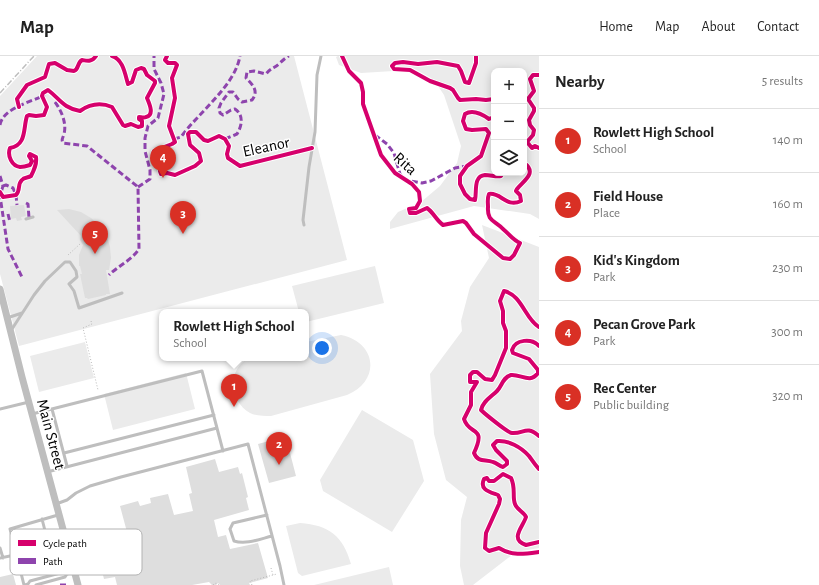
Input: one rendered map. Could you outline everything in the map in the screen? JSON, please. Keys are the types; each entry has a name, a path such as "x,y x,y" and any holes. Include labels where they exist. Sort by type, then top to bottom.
{"street":[{"name":"Main Street","path":"0,289 62,529"},
{"name":"Main Street","path":"72,575 78,585"}],"lane":[{"path":"304,225 302,220 315,132 317,75 321,56"},
{"path":"26,219 33,217"},
{"path":"11,331 45,281 65,262 70,262 76,271 77,277 70,284 74,291 78,308 122,293"},
{"path":"7,318 22,313"},
{"path":"32,414 202,371 223,451"},
{"path":"0,409 29,402"},
{"path":"52,409 67,466"},
{"path":"64,453 214,415"},
{"path":"47,472 217,428"},
{"path":"56,504 67,500 76,493 90,486 248,444 284,585"},
{"path":"10,529 59,515"},
{"path":"267,515 233,523 230,530 234,541 239,543 272,536"},
{"path":"42,519 45,529"},
{"path":"0,548 1,558"},
{"path":"22,575 27,585 30,581 52,575 53,580"},
{"path":"36,585 68,575"}],"path":[{"path":"68,255 80,244"},
{"path":"91,321 92,324 83,328 98,390"},
{"path":"271,568 273,575"},
{"path":"252,585 250,581 277,574"},
{"path":"214,585 216,582 218,585"}],"shaded area":[{"path":"37,56 294,56 347,260 19,346 0,274 0,96"},
{"path":"338,56 539,56 539,219 530,214 474,206 390,229 390,222 398,212 421,202 440,186 457,163 461,146 444,95 434,80 410,70 361,73 339,65 336,57"},
{"path":"482,225 539,247 539,548 516,552 473,585 464,585 460,566 461,520 467,497 446,480 434,434 430,374 462,331 461,321 470,287 489,258"},
{"path":"375,266 384,303 309,321 309,309 298,309 292,286"},
{"path":"341,335 353,339 362,345 368,353 370,362 370,372 365,381 358,389 347,395 271,416 250,413 243,408 238,401 233,385 234,377 242,363 245,361 309,361 309,341"},
{"path":"85,342 94,378 39,392 30,356"},
{"path":"186,373 195,409 113,430 104,394"},
{"path":"362,410 413,440 424,481 392,532 323,491 320,480"},
{"path":"300,523 327,529 339,539 344,546 351,564 302,576 298,573 286,526"},
{"path":"389,567 393,585 314,585"}],"building":[{"path":"24,205 26,216 21,217 22,220 17,221 16,218 11,219 10,206"},
{"path":"69,209 81,212 91,218 100,226 107,236 111,258 109,270 106,270 110,294 88,299 85,298 80,274 82,274 79,266 79,255 83,245 80,240 81,236 57,210"},
{"path":"280,438 284,454 290,453 296,476 269,483 258,444"},
{"path":"215,459 219,472 238,467 240,474 242,473 248,497 246,498 249,510 214,520 218,537 226,535 230,549 258,543 268,578 249,583 250,585 220,585 218,583 216,585 212,585 209,582 192,585 117,585 115,577 104,579 103,575 142,575 142,529 126,529 120,506 138,501 140,506 151,503 150,498 168,494 174,515 193,511 189,494 192,493 186,467"},
{"path":"13,575 16,585 0,585 0,577"}],"railway":[{"path":"0,93 34,56"}],"marked path":[{"path":"138,187 150,179 150,170 145,151 145,138 148,126 158,118 164,94 161,83 154,69 154,56"},
{"path":"174,139 181,137 224,88 237,67 240,56"},
{"path":"225,139 237,134 241,121 240,114 235,109 223,115 220,113 219,108 221,103 229,92 233,92 242,102 252,100 255,91 253,86 246,78 247,72 254,71 266,74 289,56"},
{"path":"0,125 6,114 18,106 45,95"},
{"path":"55,102 65,125 62,139 63,143 87,146 138,187 139,249 133,256 109,275"},
{"path":"375,135 387,144 394,153 400,174 405,180 422,183 431,181 455,168 467,166"},
{"path":"0,176 3,186 0,196 8,249 22,277"},
{"path":"3,186 6,185 13,188 16,195 17,205"},
{"path":"26,203 28,204 29,218"},
{"path":"8,214 10,222"},
{"path":"60,585 66,585"}],"cycle path":[{"path":"19,107 17,99 27,85 45,77 49,64 55,63 67,70 74,71 77,69 82,60 88,61 96,56"},
{"path":"0,192 3,197 16,195 19,185 24,178 31,176 36,165 36,157 30,154 29,156 32,161 30,165 20,167 13,163 9,151 10,148 22,140 27,116 44,115 47,107 42,96 43,93 48,90 74,110 80,111 95,104 108,105 112,107 123,125 125,126 131,124 138,127 142,126 142,121 139,117 149,116 150,114 151,109 147,98 155,81 147,75 144,69 141,68 136,70 132,82 128,84 125,72 119,60 112,56"},
{"name":"Eleanor","path":"167,56 165,60 168,63 175,63 177,65 172,78 175,98 169,126 175,142 154,151 153,156 163,164 160,171 161,174 167,173 175,175 195,166 201,161 199,153 190,145 188,134 190,132 196,132 204,140 208,141 219,136 225,139 229,146 227,154 228,158 240,166 312,148"},
{"name":"Rita","path":"342,56 349,71 361,83 363,104 381,155 395,173 412,184 419,192 420,201 416,208 409,209 410,213 416,213 427,208 443,225 463,221 474,234 503,258 510,259 514,255 520,243 513,239 490,218 488,212 488,197 489,194 493,194 511,203 521,201 520,195 516,191 530,174 530,170 527,166"},
{"path":"476,56 476,63 469,83 465,82 458,66 437,62 418,64 403,62 395,63 392,66 394,69 410,70 430,81 450,88 460,100 491,99"},
{"path":"539,75 533,75 530,79 534,91 528,99 534,108 534,111 529,120 530,125 534,130 533,135 527,142 532,148 535,146 539,148"},
{"path":"491,118 489,119 474,112 465,114 463,121 466,129 486,129 489,133 481,156 467,166 460,176 460,184 465,194 470,199 475,200 477,181 481,176 491,176"},
{"path":"539,327 530,319 515,297 504,291 500,301 503,311 503,323 506,331 506,348 492,380 485,379 477,372 473,372 470,375 470,382 477,382 471,392 471,405 464,419 466,424 478,434 478,444 474,453 478,458 494,462 503,467 507,464 507,461 493,445 497,441 501,441 514,445 522,450 529,456 539,469"},
{"path":"539,346 536,343 528,341 520,342 514,346 512,350 513,353 529,359 538,370 538,373 532,378 515,375 508,376 499,389 485,402 481,410 496,423 512,433 528,430 539,436"},
{"path":"539,542 526,545 518,540 518,532 526,517 515,504 511,478 503,474 494,481 489,481 487,478 484,479 484,488 489,492 498,495 500,499 486,533 485,548 489,551 499,548 504,551 518,554 539,552"}],"place":[{"name":"Pecan Grove Park","path":"163,178"},
{"name":"Kid's Kingdom","path":"183,234"},
{"name":"Rec Center","path":"95,254"},
{"name":"Rowlett High School","path":"234,407"},
{"name":"Field House","path":"279,465"}]}
